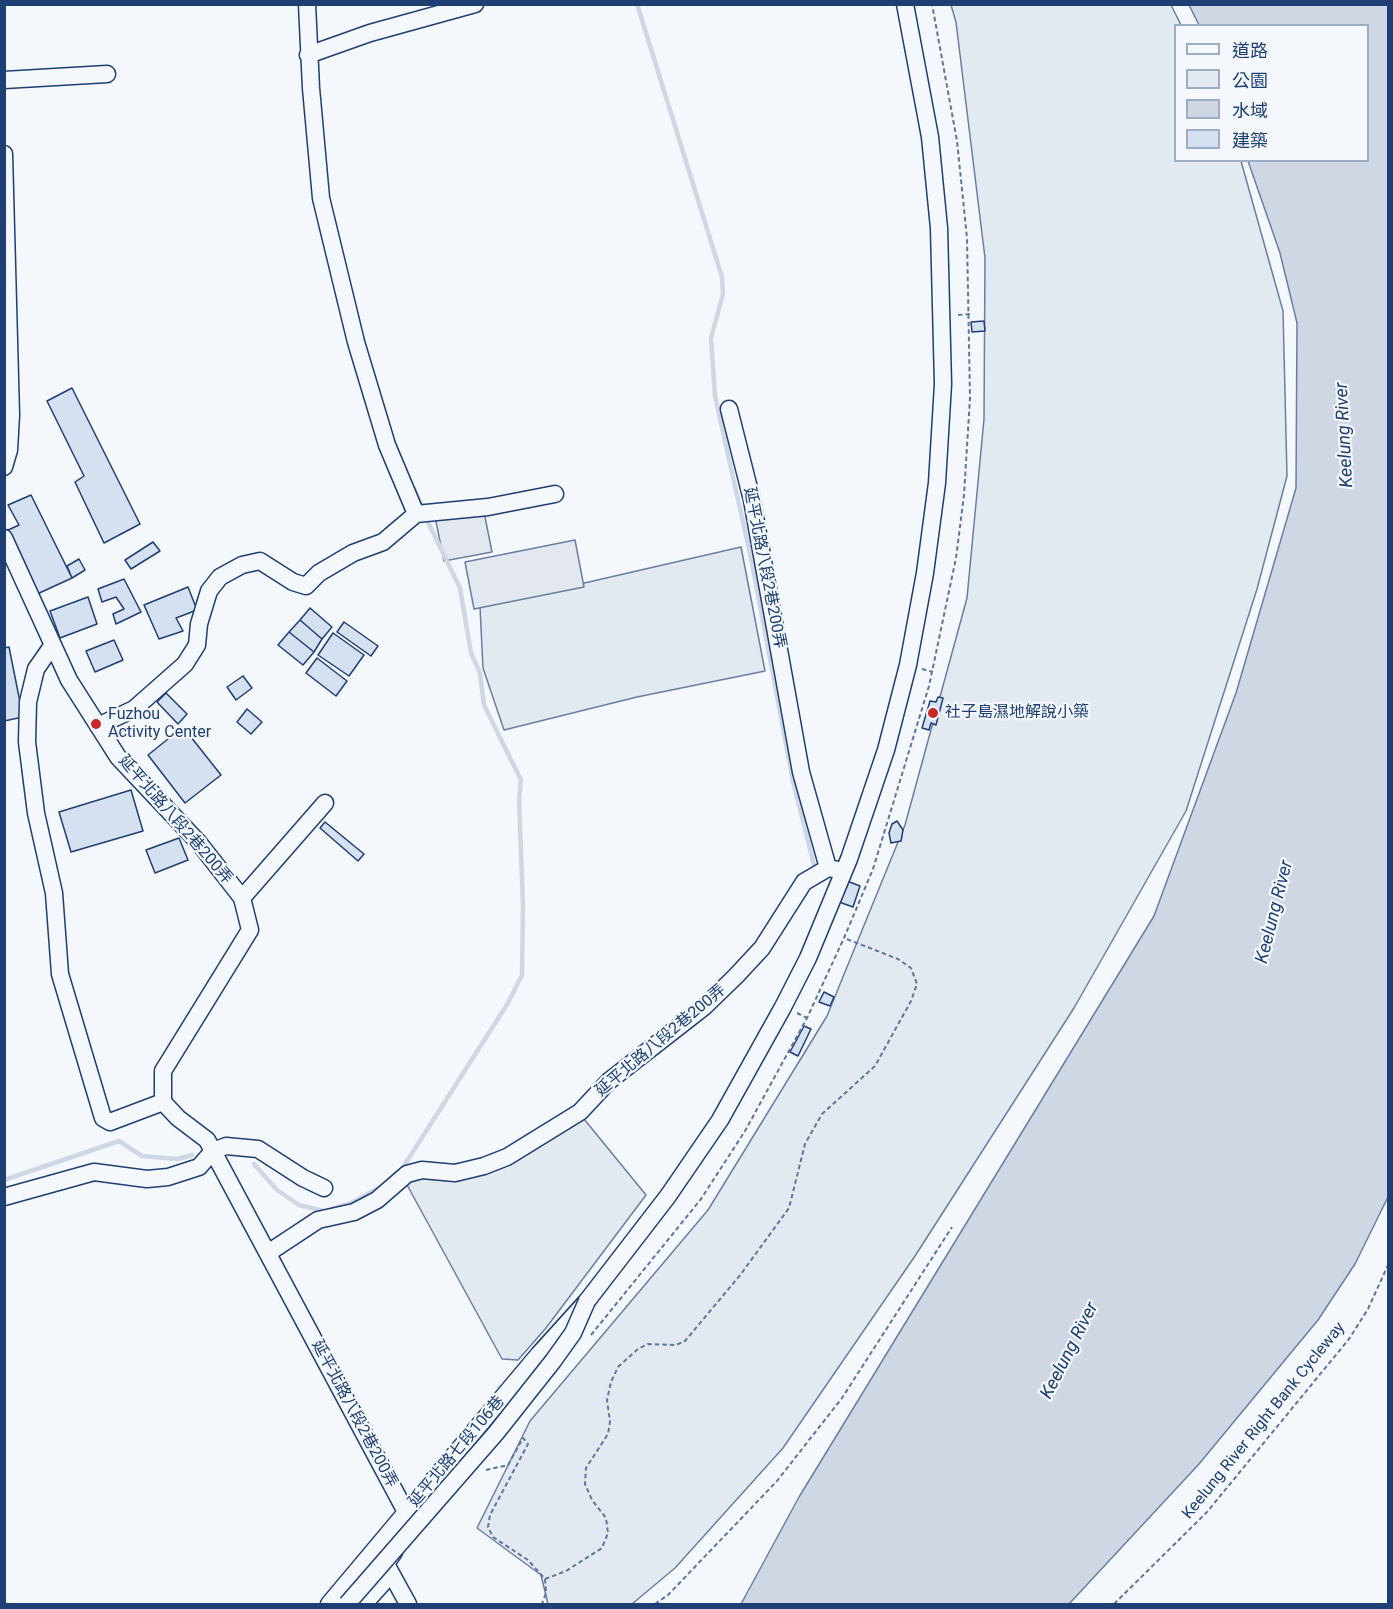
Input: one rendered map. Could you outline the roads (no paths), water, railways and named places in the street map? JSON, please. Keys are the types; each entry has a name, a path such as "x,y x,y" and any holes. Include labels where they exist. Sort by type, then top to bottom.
{"street":[{"path":"308,4 308,55 321,198 356,342 387,445 416,514"},
{"path":"308,55 370,33 475,4"},
{"path":"347,1605 496,1433 546,1369 573,1333 587,1302 668,1196 720,1120 808,958 836,869 886,750 908,665 926,573 937,483 943,327 939,228 930,137 905,4"},
{"path":"4,80 107,74"},
{"path":"4,154 11,415 9,450 4,467"},
{"name":"延平北路八段2巷200弄","path":"268,1253 318,1220 354,1212 377,1200 407,1174 429,1170 455,1173 484,1166 507,1157 580,1112 609,1081 704,1007 736,976 762,948 804,882 836,869 801,772 752,500 729,410"},
{"path":"98,726 134,710 185,664 197,645 199,624 209,591 220,577 242,565 260,561 293,582 306,586 319,573 353,553 383,542 416,514 488,507 555,494"},
{"name":"延平北路八段2巷200弄","path":"4,538 69,680 118,757 200,843 242,898 250,930 163,1071 164,1102 178,1118 207,1140 411,1507"},
{"path":"52,646 36,669 33,680 28,702 27,742 36,813 54,893 60,974 103,1118 110,1122 164,1102"},
{"path":"242,898 325,803"},
{"path":"4,1197 94,1172 147,1179 168,1177 199,1167 213,1151 226,1146 258,1149 303,1178 324,1188"},
{"name":"延平北路七段106巷","path":"329,1605 587,1302"},
{"path":"408,1605 386,1564 422,1514 411,1507"},
{"path":"364,1605 390,1574"}],"water":[{"name":"Keelung River","path":"1189,5 1388,5 1388,1197 1355,1264 1318,1320 1199,1464 1069,1604 741,1604 799,1497 1154,916 1236,693 1296,488 1297,323 1280,253 1248,162 1369,162 1369,24 1198,24"}],"waterway":[{"path":"637,4 722,277 723,294 711,338 715,396 751,558 793,781 814,865"},
{"path":"414,488 421,505"},
{"path":"400,1172 508,1003 522,975 523,906 519,799 521,780 484,705 480,673 471,653 460,588 425,516"},
{"path":"4,1180 119,1141 142,1156 178,1159 192,1155"},
{"path":"254,1164 277,1190 299,1205 324,1211"},
{"path":"332,1209 351,1203 384,1185"}],"place":[{"name":"社子島濕地解說小築","path":"933,713"},
{"name":"Fuzhou Activity Center","path":"96,724"}]}
